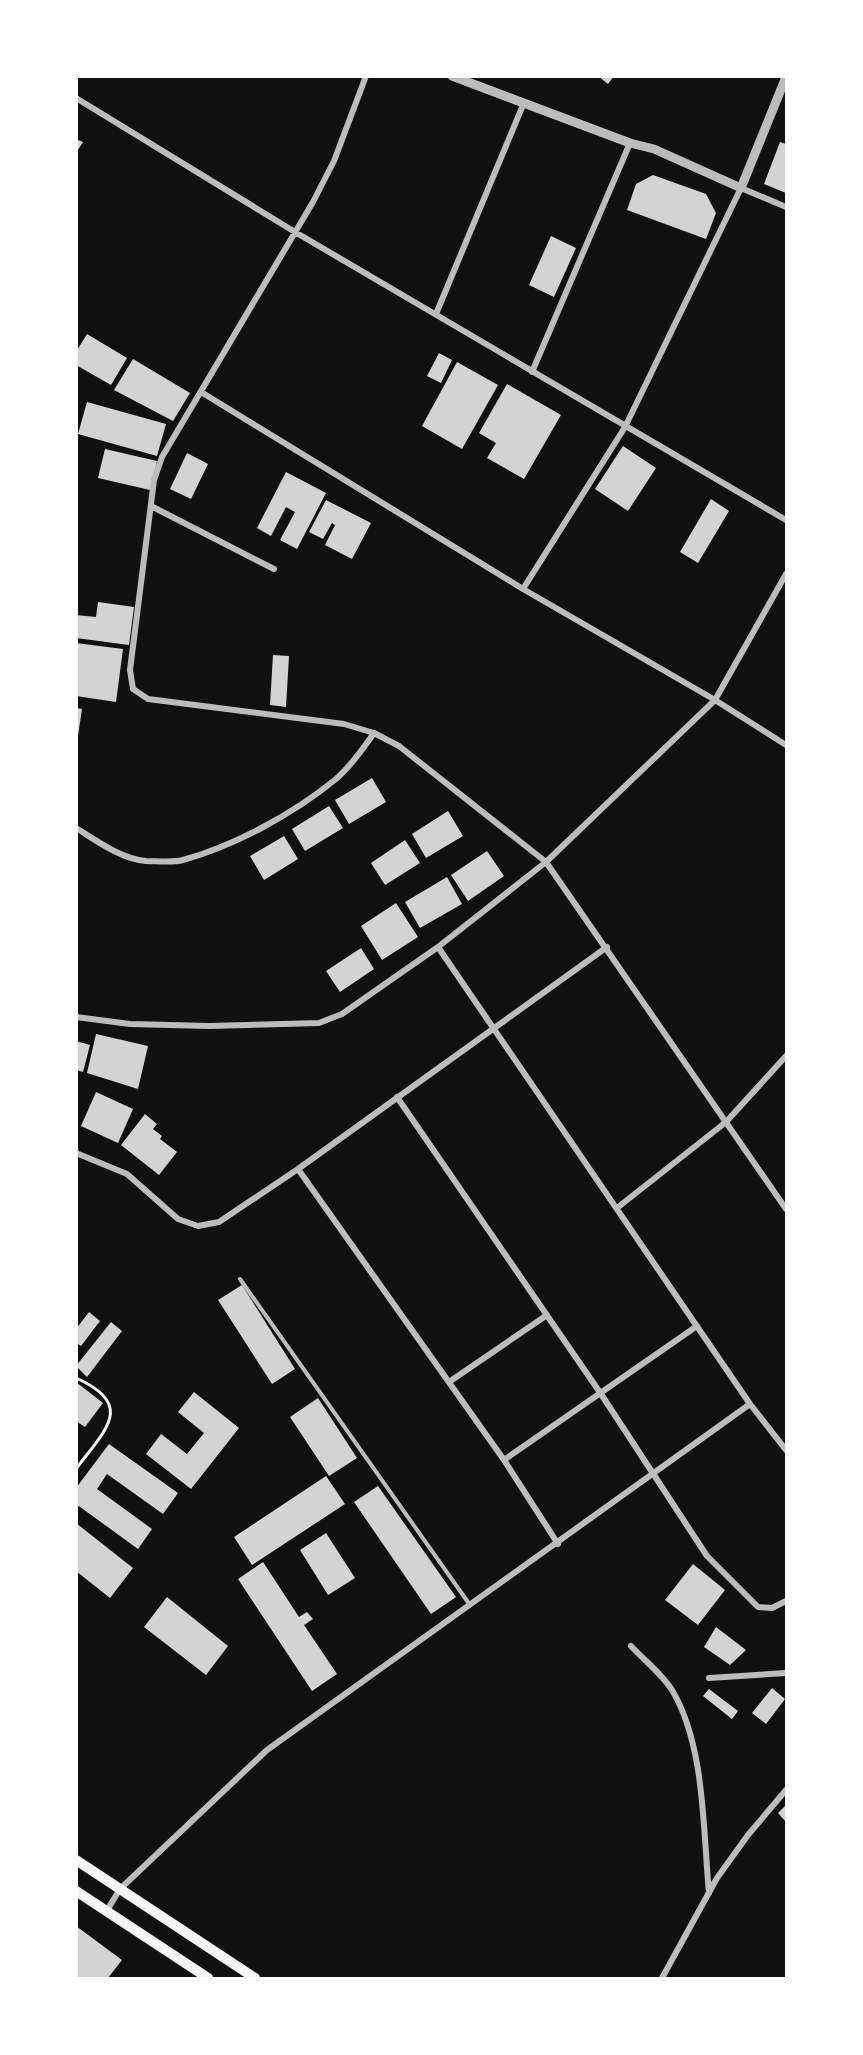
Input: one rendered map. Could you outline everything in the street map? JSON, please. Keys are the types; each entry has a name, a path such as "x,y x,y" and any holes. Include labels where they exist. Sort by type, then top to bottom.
{"main road":[{"path":"76,1860 255,1978"},
{"path":"76,1891 208,1978"}],"street":[{"path":"366,76 334,161 295,232 162,457 154,480 130,670 133,689 148,699 344,724 374,733 399,746 546,862 607,946 786,1209"},
{"path":"452,76 523,105 556,114 689,163 786,207"},
{"path":"523,589 625,427 741,188 786,77"},
{"path":"76,98 295,232 786,520"},
{"path":"436,314 523,105"},
{"path":"532,372 630,143"},
{"path":"201,392 523,589 715,700 786,746"},
{"path":"151,506 274,569"},
{"path":"76,1017 130,1024 319,1023 342,1014 438,947 546,862 715,700 786,574"},
{"path":"76,828 110,849 144,861 181,861 244,836 298,804 337,778 374,733"},
{"path":"76,1153 127,1174 178,1219 198,1226 219,1222 298,1169 607,946"},
{"path":"438,947 491,1028 750,1404 786,1450"},
{"path":"616,1208 726,1122 786,1056"},
{"path":"397,1098 655,1473 675,1510 707,1556 758,1607 772,1608 786,1601"},
{"path":"298,1169 504,1460 558,1544"},
{"path":"449,1382 547,1315"},
{"path":"504,1460 697,1326"},
{"path":"106,1912 120,1889 267,1750 558,1544 750,1404"},
{"path":"631,1646 670,1687 688,1725 697,1765 709,1893"},
{"path":"709,1677 786,1673"},
{"path":"662,1978 717,1878 748,1835 786,1790"}],"lane":[{"path":"240,1279 471,1605"}],"path":[{"path":"76,1378 98,1388 109,1401 111,1413 108,1425 76,1469"}],"building":[{"path":"598,76 614,76 608,84"},
{"path":"76,139 83,142 76,153"},
{"path":"780,142 786,144 786,193 764,184"},
{"path":"653,175 706,194 716,213 706,239 627,210 636,184"},
{"path":"551,236 576,248 554,297 529,285"},
{"path":"87,334 127,358 111,385 76,365 76,352"},
{"path":"439,353 452,360 441,383 427,376"},
{"path":"133,359 190,393 173,421 114,390"},
{"path":"457,362 498,385 462,449 422,426"},
{"path":"507,384 561,415 524,479 487,458 496,443 479,433"},
{"path":"87,402 166,424 157,456 78,434"},
{"path":"623,446 656,468 628,511 595,489"},
{"path":"105,449 157,461 150,490 98,478"},
{"path":"187,453 208,464 191,499 170,489"},
{"path":"286,472 326,493 297,549 280,540 295,512 286,507 271,536 257,528"},
{"path":"711,499 729,511 698,563 680,552"},
{"path":"326,500 371,523 352,559 325,545 335,525 332,523 323,539 309,532"},
{"path":"98,602 134,607 129,645 76,638 76,615 96,617"},
{"path":"76,643 123,649 116,702 76,696"},
{"path":"273,655 289,656 286,707 270,705"},
{"path":"76,708 82,709 78,736 76,736"},
{"path":"372,778 386,802 349,824 335,800"},
{"path":"329,806 343,828 305,851 292,829"},
{"path":"448,811 463,836 426,858 412,834"},
{"path":"284,836 298,859 264,880 250,856"},
{"path":"405,840 420,863 385,885 371,863"},
{"path":"487,851 504,876 468,901 451,875"},
{"path":"447,877 462,904 420,928 405,902"},
{"path":"396,903 418,937 382,960 361,926"},
{"path":"361,948 374,969 340,992 326,971"},
{"path":"96,1034 148,1046 138,1089 87,1073"},
{"path":"76,1041 90,1045 83,1072 76,1070"},
{"path":"96,1092 133,1109 118,1143 81,1126"},
{"path":"145,1114 157,1124 153,1129 162,1136 160,1139 177,1152 159,1175 121,1145"},
{"path":"242,1285 295,1369 272,1384 218,1300"},
{"path":"89,1312 100,1321 81,1346 76,1343 76,1329"},
{"path":"111,1322 122,1331 87,1377 76,1366"},
{"path":"76,1382 103,1403 85,1427 76,1421"},
{"path":"194,1392 239,1428 191,1489 146,1454 161,1434 187,1454 204,1433 178,1412"},
{"path":"318,1398 357,1458 329,1476 290,1417"},
{"path":"109,1444 178,1493 163,1514 107,1474 97,1489 152,1529 138,1549 76,1504 76,1488"},
{"path":"326,1476 345,1504 252,1565 234,1537"},
{"path":"378,1486 456,1597 431,1614 354,1502"},
{"path":"76,1523 133,1568 110,1598 76,1571"},
{"path":"326,1533 355,1578 328,1595 300,1550"},
{"path":"263,1562 299,1617 307,1612 313,1619 304,1625 337,1674 312,1691 238,1579"},
{"path":"693,1564 725,1590 698,1625 665,1600"},
{"path":"167,1597 228,1646 206,1675 144,1627"},
{"path":"716,1627 746,1650 730,1665 704,1647"},
{"path":"772,1688 785,1699 766,1724 752,1713"},
{"path":"709,1689 738,1711 732,1719 703,1696"},
{"path":"786,1805 786,1822 778,1813"},
{"path":"76,1926 122,1960 108,1978 76,1978"}]}
